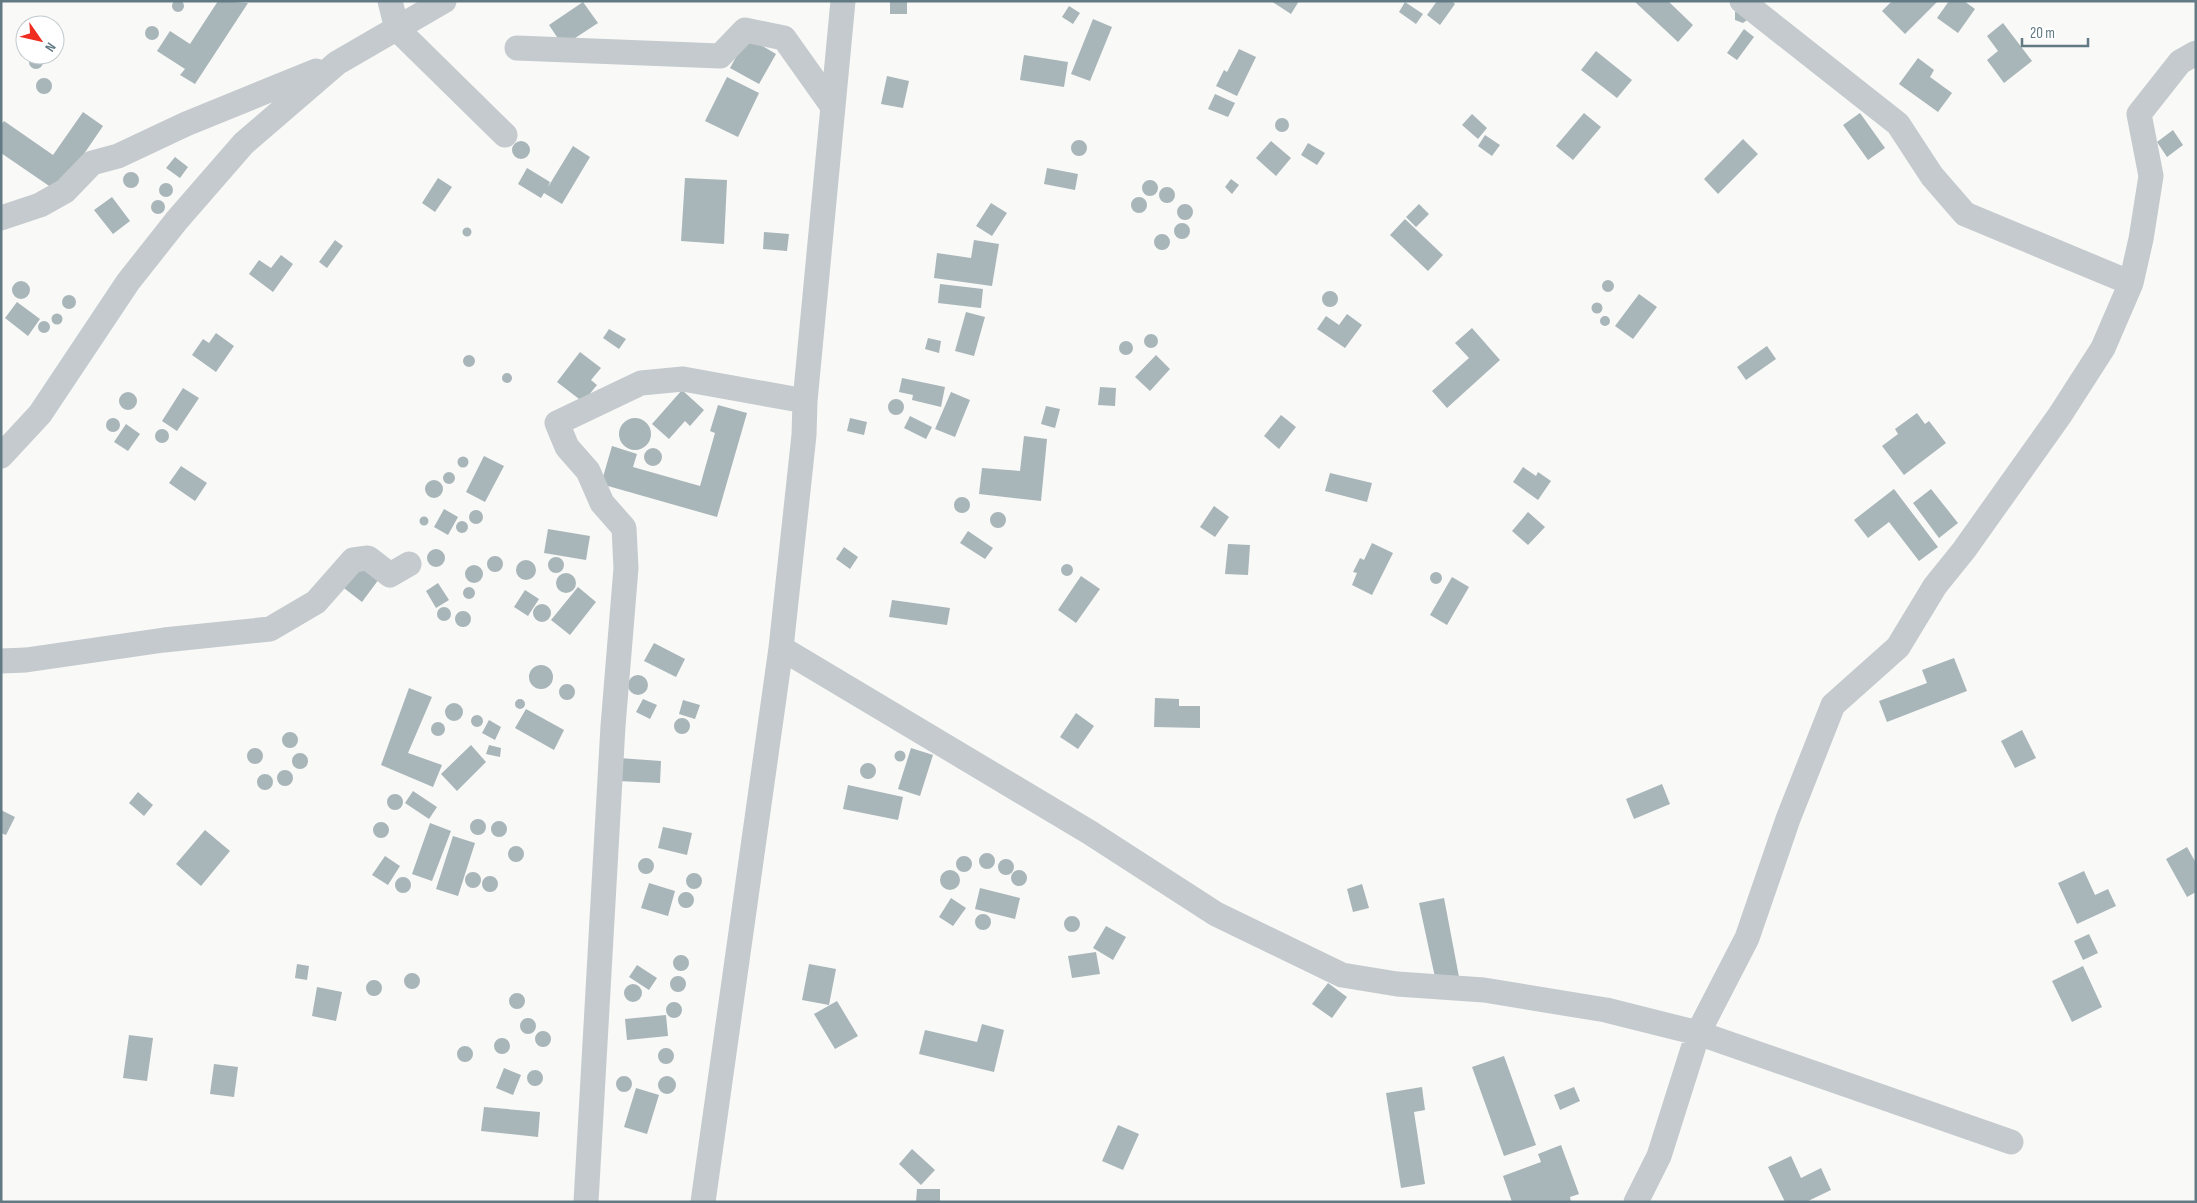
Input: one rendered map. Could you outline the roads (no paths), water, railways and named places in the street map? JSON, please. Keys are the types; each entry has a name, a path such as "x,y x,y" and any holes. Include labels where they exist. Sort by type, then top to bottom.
{"street":[{"path":"390,1 397,29 505,135"},
{"path":"1,218 40,205 65,191 92,163 118,156 186,124 336,63 444,1"},
{"path":"703,1202 781,648 804,435 805,400 843,1"},
{"path":"1742,1 1898,124 1932,176 1965,214 2131,282"},
{"path":"517,48 720,56 745,30 784,38 833,107"},
{"path":"1636,1202 1659,1156 1698,1032 1747,938 1788,820 1833,705 1898,647 1935,586 1964,550 2060,415 2103,348 2131,282 2141,239 2151,176 2140,114 2180,62 2196,53"},
{"path":"1,456 40,414 128,282 177,220 244,143 336,63"},
{"path":"586,1202 613,726 626,568 624,528 602,503 588,471 567,448 557,423 641,384 683,379 805,400"},
{"path":"1,662 164,640 270,629 316,602 353,560 368,558 390,575 409,564"},
{"path":"781,648 1089,832 1216,914 1342,975 1397,984 1494,991 1606,1010 1698,1032 2011,1142"}]}
